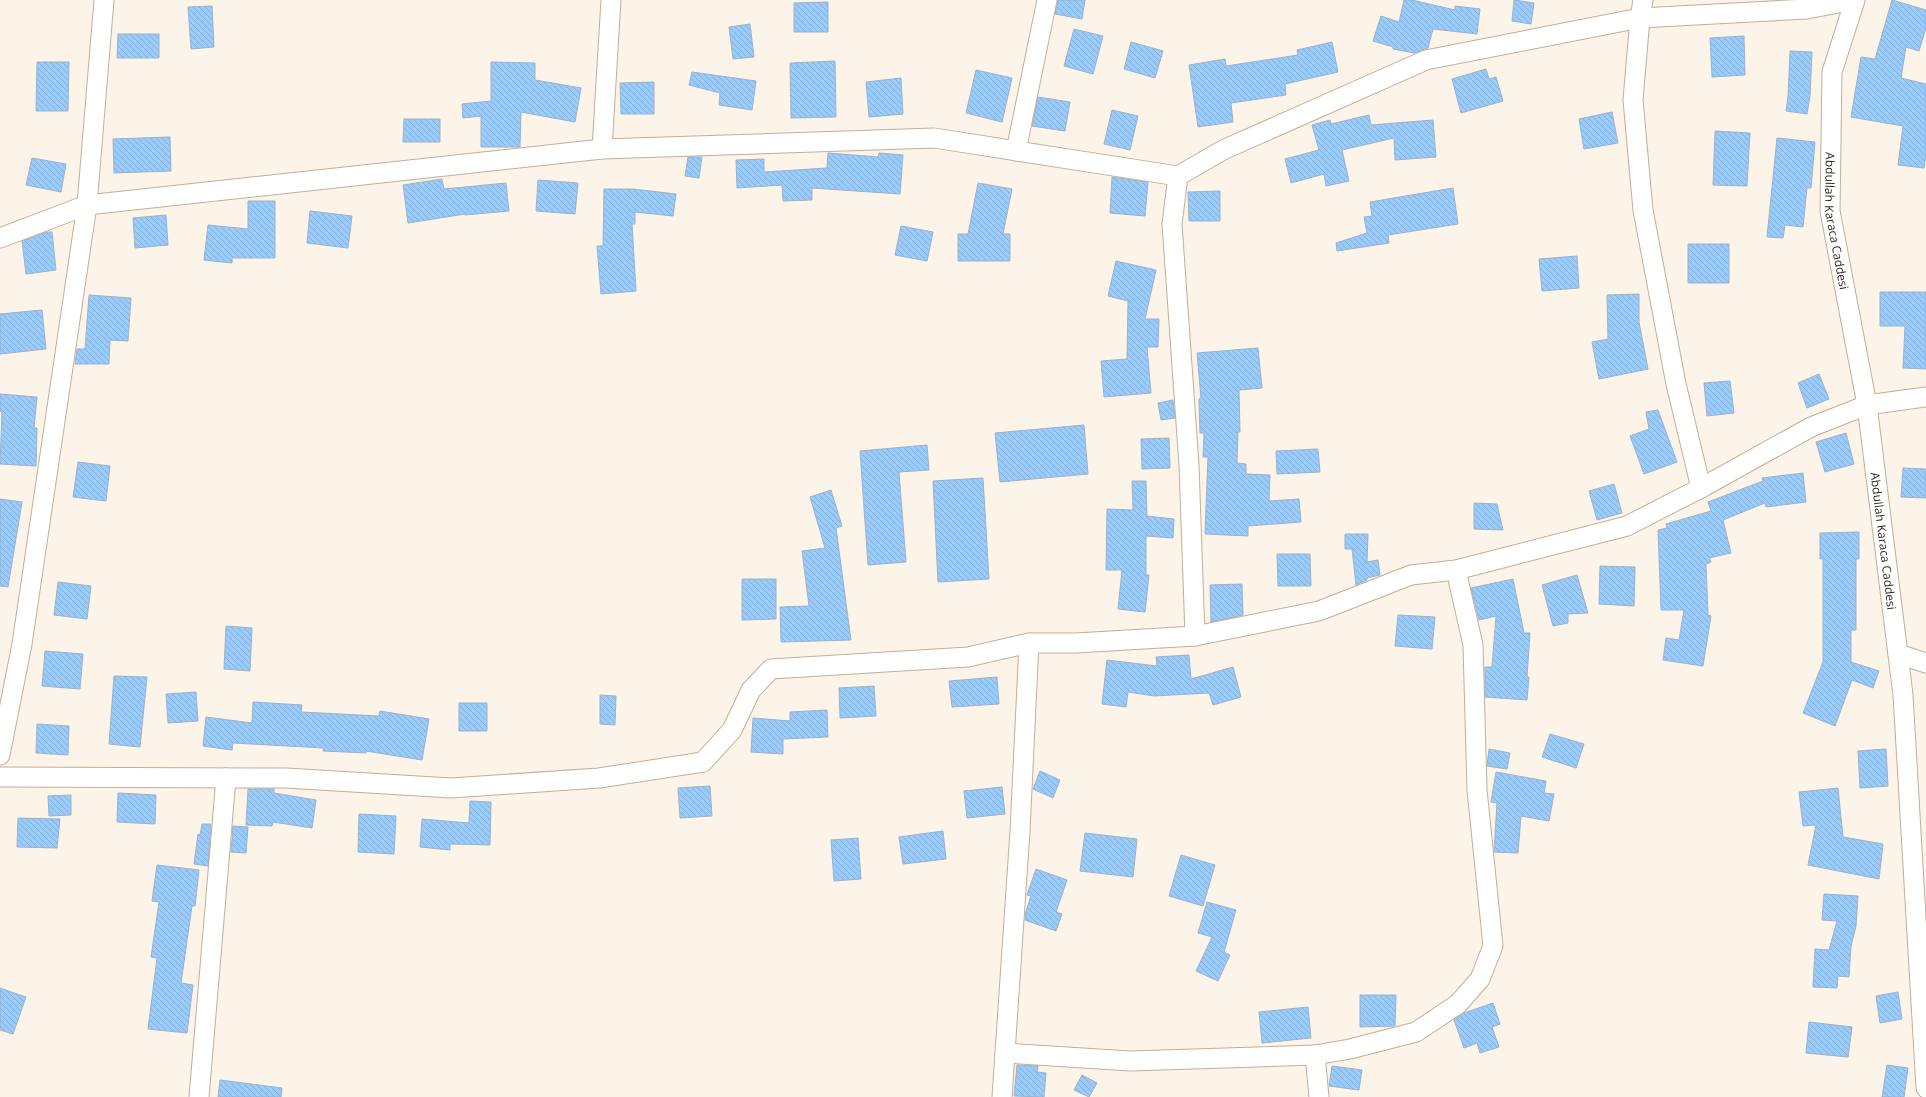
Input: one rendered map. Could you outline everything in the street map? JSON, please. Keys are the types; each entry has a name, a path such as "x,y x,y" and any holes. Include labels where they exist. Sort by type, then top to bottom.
{"street":[{"path":"0,755 22,644 87,205 104,0"},
{"path":"602,149 611,0"},
{"path":"1016,151 1047,0"},
{"path":"0,238 87,205 602,149 934,138 1178,176 1223,150 1426,60 1642,9 1807,9 1854,0"},
{"name":"Abdullah Karaca Caddesi","path":"1854,0 1832,72 1830,210 1867,405 1903,695 1925,1048 1926,1088"},
{"path":"1642,9 1632,100 1643,210 1676,384 1701,488"},
{"path":"1178,176 1172,224 1189,465 1195,636"},
{"path":"0,777 286,778 451,788 599,778 703,762 732,730 751,690 771,669 968,657 1029,644 1076,643 1195,636 1319,611 1411,575 1456,570 1627,526 1701,488 1812,427 1867,405 1926,397"},
{"path":"1005,1052 1130,1061 1315,1055 1350,1049 1416,1032 1458,1004 1480,978 1493,946 1477,790 1473,646 1456,570"},
{"path":"1002,1097 1020,830 1029,644"},
{"path":"1898,654 1926,663"},
{"path":"199,1097 226,778"},
{"path":"1315,1055 1319,1097"}],"building":[{"path":"1058,0 1085,0 1082,19 1055,14"},
{"path":"1404,0 1412,0 1455,10 1455,6 1480,9 1477,34 1433,29 1428,48 1414,53 1393,49 1393,47 1373,41 1381,16 1399,22"},
{"path":"1514,0 1534,3 1531,24 1512,21"},
{"path":"1892,0 1926,10 1926,28 1919,51 1906,47 1901,78 1926,84 1926,155 1924,168 1898,165 1903,126 1851,117 1861,57 1875,59"},
{"path":"828,2 828,32 794,32 794,3"},
{"path":"212,6 214,47 191,49 188,7"},
{"path":"750,24 754,57 733,59 729,27"},
{"path":"1074,29 1103,36 1093,74 1064,66"},
{"path":"118,34 159,34 159,58 117,58"},
{"path":"1744,36 1745,75 1712,77 1710,38"},
{"path":"1131,42 1163,51 1155,78 1124,69"},
{"path":"1332,42 1338,72 1285,84 1286,95 1231,103 1233,122 1198,127 1189,65 1225,59 1226,66 1298,55 1297,50"},
{"path":"1790,51 1812,52 1810,96 1807,114 1786,111"},
{"path":"835,61 836,117 791,118 790,63"},
{"path":"37,62 69,62 68,111 36,111"},
{"path":"491,62 535,63 535,80 581,88 575,122 521,112 520,147 481,147 481,116 463,118 462,104 491,101"},
{"path":"1486,69 1489,79 1496,77 1503,101 1461,113 1452,79"},
{"path":"976,70 1012,78 1002,122 966,113"},
{"path":"692,72 756,81 752,110 719,105 720,93 689,85"},
{"path":"901,78 903,114 869,117 866,82"},
{"path":"654,82 654,114 621,114 620,83"},
{"path":"1038,97 1070,102 1065,131 1032,126"},
{"path":"1112,110 1138,116 1130,150 1104,144"},
{"path":"1612,112 1618,143 1584,149 1579,119"},
{"path":"1369,115 1371,125 1433,120 1436,157 1395,160 1394,138 1342,150 1349,181 1326,186 1324,174 1291,183 1285,159 1319,150 1312,125 1330,120 1331,124"},
{"path":"404,119 440,119 440,142 403,142"},
{"path":"1715,131 1750,133 1747,186 1713,185"},
{"path":"170,137 171,171 114,173 113,139"},
{"path":"1777,138 1815,142 1811,188 1807,188 1803,227 1785,225 1783,238 1767,237"},
{"path":"828,153 878,157 879,153 903,155 900,194 812,188 812,200 783,201 782,185 737,188 736,160 764,159 764,172 827,168"},
{"path":"688,157 702,157 699,178 685,176"},
{"path":"32,158 66,164 61,192 26,185"},
{"path":"1112,177 1148,182 1145,216 1110,213"},
{"path":"442,179 444,189 506,183 509,211 465,214 408,223 403,185"},
{"path":"538,180 578,183 575,214 536,211"},
{"path":"978,183 1012,189 1003,234 1010,234 1010,261 958,261 958,234 968,234"},
{"path":"1453,188 1458,224 1388,235 1389,243 1337,251 1336,243 1367,233 1364,217 1372,216 1370,202"},
{"path":"604,189 633,189 676,194 673,216 635,212 635,224 632,224 636,291 601,294 597,246 603,246"},
{"path":"1220,191 1220,221 1189,221 1188,192"},
{"path":"248,201 275,201 275,258 232,258 232,263 204,260 208,225 248,229"},
{"path":"310,211 352,216 348,248 307,243"},
{"path":"166,215 168,245 135,248 133,218"},
{"path":"901,226 933,232 927,261 895,255"},
{"path":"46,232 52,232 56,270 26,274 22,241"},
{"path":"1688,244 1729,244 1729,283 1688,283"},
{"path":"1577,256 1579,288 1542,291 1539,259"},
{"path":"1116,261 1156,270 1145,319 1159,319 1158,347 1147,347 1151,393 1104,397 1101,361 1127,359 1128,301 1108,296"},
{"path":"1880,292 1926,292 1926,369 1903,368 1905,326 1880,326"},
{"path":"1639,294 1639,322 1648,369 1599,379 1592,342 1608,339 1607,295"},
{"path":"89,295 131,298 128,341 110,340 109,364 75,364 77,349 85,349"},
{"path":"42,310 46,349 0,354 0,314"},
{"path":"1258,348 1262,388 1239,390 1240,432 1238,432 1237,463 1246,464 1246,474 1270,475 1269,501 1299,499 1301,522 1248,526 1248,536 1205,534 1208,457 1203,457 1204,433 1200,433 1199,399 1201,398 1197,353"},
{"path":"1819,374 1829,399 1807,408 1798,383"},
{"path":"1730,381 1734,413 1707,416 1704,383"},
{"path":"0,394 37,397 34,428 37,428 36,466 0,464 2,412 0,411"},
{"path":"1173,400 1175,418 1161,420 1158,403"},
{"path":"1658,410 1677,462 1644,474 1630,436 1649,429 1646,412"},
{"path":"1084,425 1088,474 1000,482 995,433"},
{"path":"1846,433 1854,464 1825,472 1816,442"},
{"path":"1169,438 1170,468 1142,469 1141,439"},
{"path":"927,445 929,470 899,472 906,562 868,565 860,451"},
{"path":"1318,449 1320,472 1277,474 1276,451"},
{"path":"78,462 110,466 106,501 73,497"},
{"path":"1903,468 1926,469 1926,498 1901,497"},
{"path":"1803,473 1806,502 1766,507 1765,503 1723,520 1731,553 1709,558 1711,562 1706,564 1708,615 1711,616 1703,666 1663,660 1666,638 1679,640 1684,610 1661,610 1658,530 1667,528 1666,524 1711,511 1708,502 1763,481 1762,478"},
{"path":"983,478 989,579 938,582 933,481"},
{"path":"1132,481 1146,481 1147,516 1174,519 1173,538 1146,536 1146,575 1149,575 1145,612 1118,609 1122,570 1106,570 1107,509 1133,510"},
{"path":"1614,484 1622,513 1597,520 1589,491"},
{"path":"831,490 842,526 836,528 851,640 781,642 780,607 809,606 802,551 825,548 810,497"},
{"path":"0,499 22,502 8,587 0,586"},
{"path":"1474,503 1497,504 1503,530 1474,529"},
{"path":"1859,532 1859,559 1856,559 1856,630 1851,630 1851,662 1879,671 1873,688 1852,680 1835,726 1803,713 1823,662 1823,559 1820,559 1820,533"},
{"path":"1345,534 1368,534 1367,562 1378,560 1380,575 1367,578 1367,580 1356,585 1352,549 1345,549"},
{"path":"1277,554 1310,554 1311,586 1278,586"},
{"path":"1600,566 1635,567 1634,606 1599,604"},
{"path":"1577,575 1588,613 1568,614 1568,623 1553,626 1542,585"},
{"path":"742,579 776,579 776,619 742,620"},
{"path":"1513,579 1524,633 1530,633 1527,700 1485,697 1485,667 1492,667 1496,616 1479,620 1471,588"},
{"path":"58,582 91,586 87,619 54,615"},
{"path":"1242,584 1243,615 1211,622 1210,585"},
{"path":"1398,615 1435,617 1432,649 1395,646"},
{"path":"226,626 252,628 250,671 224,669"},
{"path":"45,651 83,654 80,689 42,686"},
{"path":"1189,655 1191,679 1233,667 1241,697 1213,705 1209,693 1154,696 1128,692 1126,707 1102,704 1107,660 1157,666 1156,657"},
{"path":"114,676 147,677 140,747 109,744"},
{"path":"997,677 999,704 952,707 949,681"},
{"path":"874,686 876,716 840,718 839,688"},
{"path":"196,692 198,721 168,723 166,694"},
{"path":"600,695 616,696 615,725 600,724"},
{"path":"253,702 302,705 301,712 379,716 380,711 429,719 422,760 366,751 366,753 323,751 324,748 233,743 232,750 203,746 206,717 252,723"},
{"path":"459,703 487,703 487,731 459,731"},
{"path":"827,710 828,737 783,739 783,754 751,752 753,718 790,721 790,712"},
{"path":"37,724 69,726 68,755 36,753"},
{"path":"1550,734 1584,744 1576,768 1542,757"},
{"path":"1489,749 1510,753 1507,769 1487,766"},
{"path":"1886,749 1888,786 1860,788 1858,751"},
{"path":"1040,771 1060,780 1053,798 1033,789"},
{"path":"1496,772 1546,781 1544,793 1554,794 1549,821 1521,816 1518,853 1494,852 1497,803 1491,802"},
{"path":"710,786 712,816 680,818 678,788"},
{"path":"1002,787 1005,814 967,818 964,791"},
{"path":"1838,788 1843,837 1883,844 1879,879 1808,865 1816,825 1803,826 1799,792"},
{"path":"248,789 274,789 274,793 316,800 312,828 273,822 272,826 246,825"},
{"path":"118,793 156,795 155,824 117,822"},
{"path":"71,795 71,815 49,816 48,796"},
{"path":"470,801 491,802 490,845 450,844 450,850 420,847 422,819 469,823"},
{"path":"359,814 396,816 394,854 358,852"},
{"path":"18,818 60,819 57,848 17,847"},
{"path":"202,824 211,824 208,866 194,864 198,834 200,835"},
{"path":"233,826 248,827 246,853 231,852"},
{"path":"943,831 946,859 903,864 899,837"},
{"path":"1085,833 1137,839 1133,877 1080,871"},
{"path":"858,838 861,879 834,881 831,840"},
{"path":"1181,855 1215,865 1203,906 1169,896"},
{"path":"157,865 199,870 195,906 192,906 181,983 193,985 187,1033 148,1029 157,958 151,957 159,902 152,901"},
{"path":"1036,869 1067,880 1056,912 1062,914 1056,931 1025,920 1026,911 1031,896 1027,895"},
{"path":"1824,894 1858,896 1856,926 1851,946 1849,977 1838,976 1837,988 1813,987 1815,949 1829,950 1837,921 1822,920"},
{"path":"1207,902 1236,910 1224,952 1230,955 1218,981 1196,971 1212,937 1198,933"},
{"path":"0,988 26,997 13,1034 0,1030"},
{"path":"1898,992 1902,1019 1880,1023 1876,996"},
{"path":"1360,995 1396,995 1395,1026 1360,1027"},
{"path":"1493,1003 1500,1024 1492,1027 1499,1047 1480,1053 1477,1043 1464,1048 1454,1020 1464,1013"},
{"path":"1308,1007 1311,1038 1262,1043 1259,1012"},
{"path":"1809,1022 1852,1027 1848,1057 1806,1053"},
{"path":"1017,1065 1038,1066 1037,1072 1046,1073 1044,1097 1014,1096"},
{"path":"1887,1065 1908,1068 1904,1097 1882,1097"},
{"path":"1332,1066 1362,1070 1359,1090 1329,1086"},
{"path":"1082,1075 1097,1083 1089,1097 1074,1090"},
{"path":"220,1080 282,1088 281,1097 218,1097"}]}
